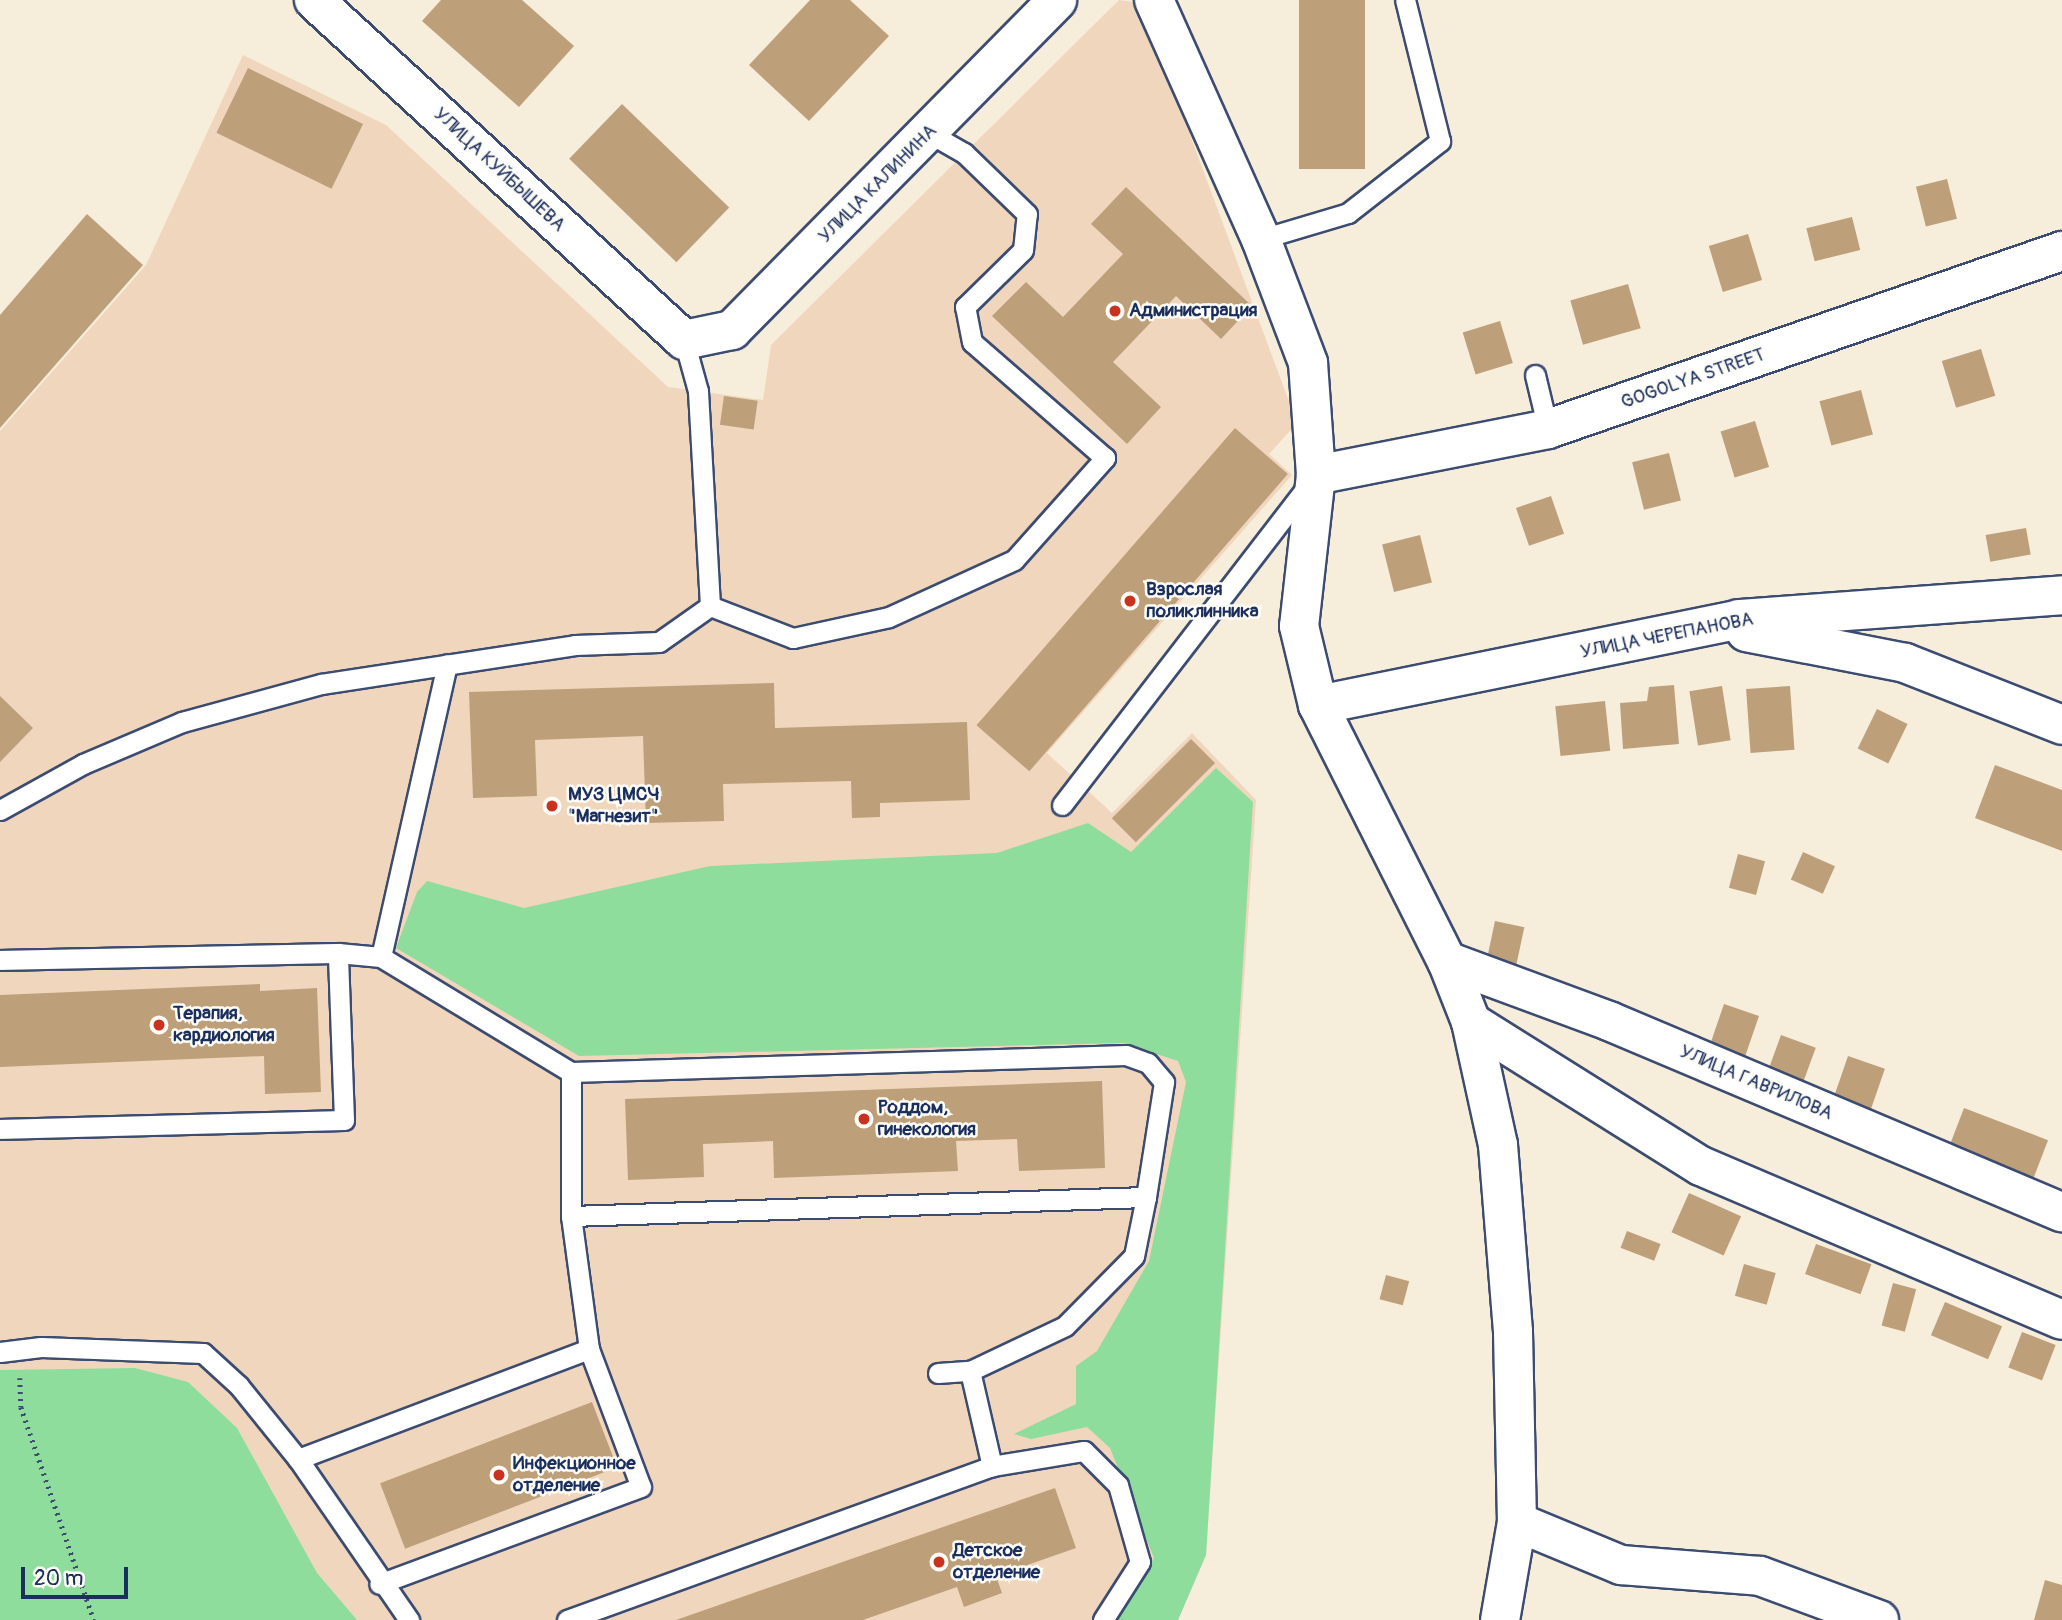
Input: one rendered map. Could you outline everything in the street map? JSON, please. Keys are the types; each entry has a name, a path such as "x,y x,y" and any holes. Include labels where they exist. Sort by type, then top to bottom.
{"street":[{"name":"УЛИЦА КУЙБЫШЕВА","path":"314,0 684,340"},
{"name":"УЛИЦА КАЛИНИНА","path":"684,340 732,330 929,134 1057,0"},
{"path":"1154,0 1261,239 1308,363 1316,475 1299,626 1318,705 1447,961 1471,1022 1498,1144 1513,1332 1517,1521 1500,1620"},
{"name":"GOGOLYA STREET","path":"1316,475 1548,429 2062,251"},
{"name":"УЛИЦА ЧЕРЕПАНОВА","path":"1318,705 1710,625 2062,595"},
{"path":"1710,625 1905,663 2062,725"},
{"name":"УЛИЦА ГАВРИЛОВА","path":"1447,961 1609,1021 2062,1212"},
{"path":"1471,1022 1701,1166 2062,1320"},
{"path":"1517,1521 1621,1565 1760,1576 1879,1620"}],"lane":[{"path":"1261,239 1348,213 1440,141 1405,0"},
{"path":"710,606 793,638 889,618 1014,560 1105,458 972,342 965,307 1023,250 1027,214 964,153 929,134"},
{"path":"684,340 698,391 710,606"},
{"path":"1535,375 1548,429"},
{"path":"1062,805 1316,475"},
{"path":"0,810 83,764 182,722 321,684 575,645 659,642 710,606"},
{"path":"381,957 447,664"},
{"path":"0,1129 344,1119 338,953"},
{"path":"0,960 338,953 381,957 571,1072 1126,1055 1148,1063 1164,1082 1134,1256 1108,1288 1065,1326 970,1371 938,1373"},
{"path":"379,1584 641,1487 589,1349 571,1216 571,1072"},
{"path":"571,1216 1146,1197"},
{"path":"298,1460 589,1349"},
{"path":"9,1351 202,1353 239,1386 298,1460 379,1584 409,1620"},
{"path":"970,1371 992,1466"},
{"path":"567,1620 992,1466 1084,1451 1118,1485 1140,1562 1103,1620"}],"path":[{"path":"9,1351 21,1407 94,1620"}],"shaded area":[{"name":"МУЗ ЦМСЧ \"Магнезит\"","path":"1119,0 1141,3 1297,423 1269,454 1292,475 1047,753 1112,813 1192,733 1256,800 1206,1555 1178,1620 0,1620 0,431 146,265 243,55 386,125 668,387 763,400 771,345"}],"green space":[{"path":"1216,768 1253,802 1206,1555 1178,1620 1114,1620 1154,1558 1110,1448 1087,1427 1031,1439 1014,1434 1076,1404 1076,1366 1097,1351 1149,1261 1186,1082 1178,1061 1123,1043 579,1056 396,948 417,892 427,881 524,908 710,866 997,853 1088,823 1131,852"},
{"path":"135,1368 188,1382 237,1428 317,1573 357,1620 0,1620 0,1370"}],"building":[{"path":"441,0 522,0 574,46 519,107 422,21"},
{"path":"810,0 850,0 889,36 809,121 749,65"},
{"path":"1299,0 1365,0 1365,169 1299,169"},
{"path":"248,68 363,124 331,189 216,133"},
{"path":"622,104 729,208 676,262 569,159"},
{"path":"1947,179 1957,219 1926,227 1916,187"},
{"name":"Администрация","path":"1126,187 1252,306 1221,339 1176,296 1113,362 1161,407 1127,444 992,316 1026,282 1063,317 1123,254 1091,224"},
{"path":"87,214 143,265 0,428 0,315"},
{"path":"1852,217 1860,250 1815,261 1806,228"},
{"path":"1748,234 1762,280 1723,292 1709,246"},
{"path":"1628,284 1641,328 1583,345 1570,301"},
{"path":"1500,321 1513,363 1476,374 1463,332"},
{"path":"1981,349 1995,396 1956,408 1942,361"},
{"path":"1861,390 1873,434 1831,446 1819,401"},
{"path":"724,396 758,401 754,429 720,425"},
{"path":"1755,421 1769,467 1735,477 1721,432"},
{"path":"1235,428 1288,474 1029,771 977,725"},
{"path":"1669,453 1681,501 1644,510 1632,462"},
{"path":"1551,496 1564,534 1529,546 1516,508"},
{"path":"2026,528 2031,555 1990,562 1986,535"},
{"path":"1420,535 1432,583 1394,592 1382,544"},
{"path":"774,683 775,728 967,722 970,800 880,803 880,817 852,818 851,781 723,784 724,821 646,823 643,736 535,740 537,796 473,798 469,692"},
{"path":"1674,685 1679,744 1623,749 1620,703 1647,701 1649,687"},
{"path":"1722,686 1731,740 1698,745 1689,691"},
{"path":"1790,686 1794,750 1751,753 1746,689"},
{"path":"0,696 33,728 0,762"},
{"path":"1605,701 1610,751 1561,756 1555,706"},
{"path":"1877,709 1908,724 1888,763 1858,749"},
{"path":"1191,739 1215,763 1136,842 1112,818"},
{"path":"1995,765 2062,790 2062,851 1975,818"},
{"path":"1803,852 1835,866 1823,894 1791,879"},
{"path":"1738,854 1765,861 1756,895 1729,888"},
{"path":"1495,921 1524,927 1516,966 1487,960"},
{"name":"Терапия, кардиология","path":"260,984 260,991 317,988 321,1092 265,1094 264,1056 0,1067 0,995"},
{"path":"1724,1004 1759,1016 1743,1061 1708,1049"},
{"path":"1781,1035 1816,1048 1800,1092 1765,1079"},
{"path":"1848,1056 1885,1069 1869,1115 1832,1102"},
{"name":"Роддом, гинекология","path":"1102,1081 1105,1168 1019,1171 1017,1139 956,1141 958,1171 774,1178 773,1141 703,1144 704,1177 628,1180 625,1099"},
{"path":"1964,1108 2048,1140 2033,1179 1949,1147"},
{"path":"1689,1193 1741,1216 1724,1255 1672,1232"},
{"path":"1627,1231 1661,1244 1654,1261 1621,1248"},
{"path":"1816,1244 1871,1264 1860,1294 1805,1274"},
{"path":"1744,1264 1776,1273 1767,1305 1735,1296"},
{"path":"1386,1275 1409,1281 1403,1305 1380,1299"},
{"path":"1893,1283 1916,1289 1905,1332 1882,1326"},
{"path":"1945,1302 2002,1326 1988,1359 1931,1335"},
{"path":"2022,1332 2056,1345 2042,1380 2008,1367"},
{"name":"Инфекционное отделение","path":"592,1402 617,1467 405,1549 380,1483"},
{"name":"Детское отделение","path":"1055,1488 1076,1548 996,1576 1002,1593 964,1607 957,1587 863,1620 676,1620"},
{"path":"2045,1580 2062,1585 2062,1620 2034,1620"}],"place":[{"name":"Администрация","path":"1115,311"},
{"name":"Взрослая поликлинника","path":"1130,601"},
{"name":"МУЗ ЦМСЧ \"Магнезит\"","path":"552,806"},
{"name":"Терапия, кардиология","path":"159,1025"},
{"name":"Роддом, гинекология","path":"864,1119"},
{"name":"Инфекционное отделение","path":"499,1475"},
{"name":"Детское отделение","path":"939,1562"}]}
